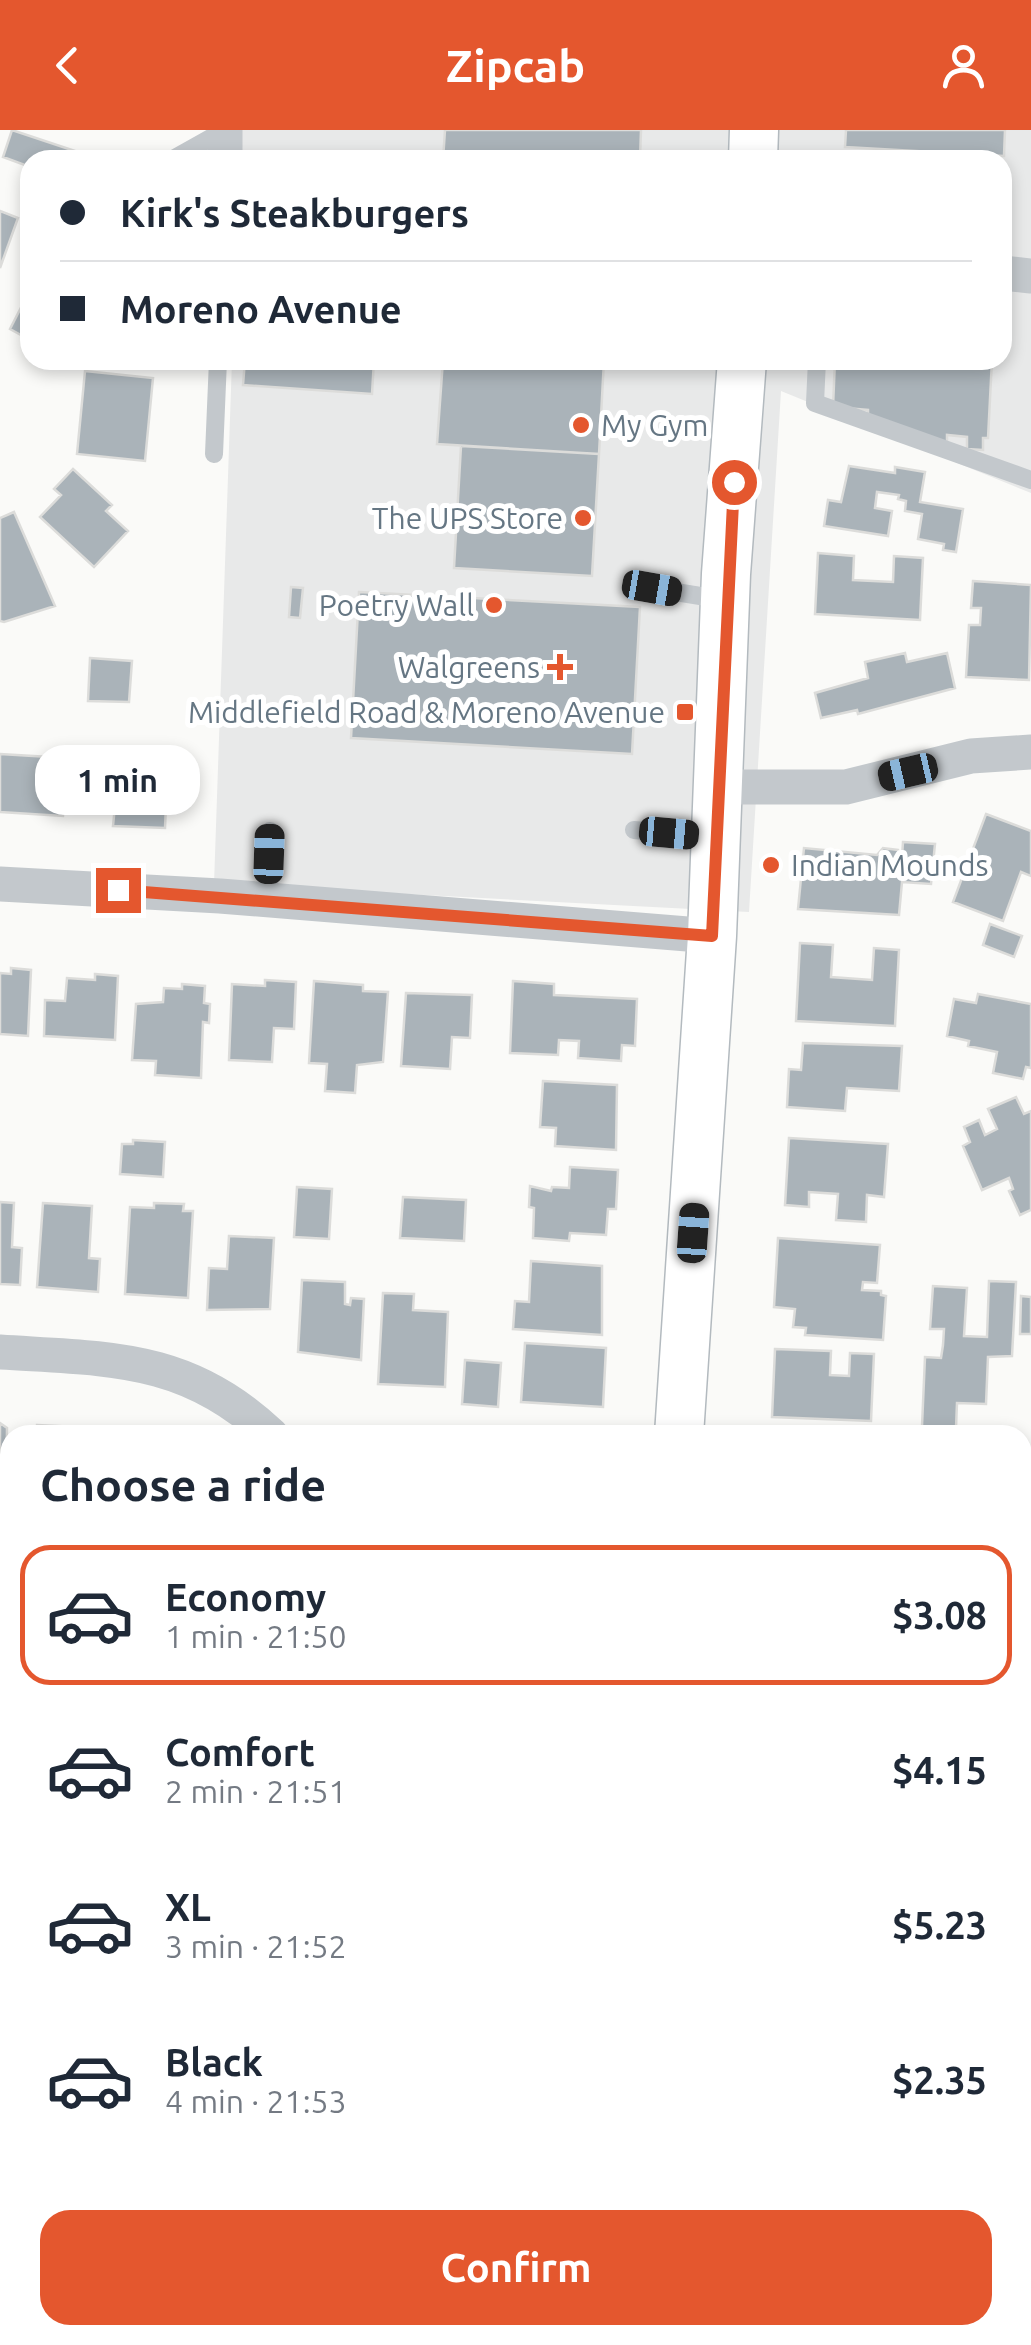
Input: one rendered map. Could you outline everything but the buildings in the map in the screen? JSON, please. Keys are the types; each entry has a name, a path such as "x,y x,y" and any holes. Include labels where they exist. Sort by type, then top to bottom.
{"main road":[{"path":"680,1425 718,838 725,600 741,370"}],"street":[{"path":"720,787 846,787 970,756 1031,752"},
{"path":"0,884 220,896 712,936"},
{"path":"0,1352 130,1361 183,1375 242,1408 260,1425"}],"lane":[{"path":"189,150 225,130"},
{"path":"214,454 218,370"},
{"path":"816,370 814,402 1031,480"},
{"path":"652,588 725,600"},
{"path":"634,830 718,838"},
{"path":"268,902 270,831"}],"shaded area":[{"path":"239,130 1031,130 1031,493 781,391 749,912 214,884 232,370 1012,370 1012,150 238,150"}],"place":[{"name":"My Gym","path":"581,425"},
{"name":"The UPS Store","path":"583,518"},
{"name":"Poetry Wall","path":"494,605"},
{"name":"Walgreens","path":"560,667"},
{"name":"Middlefield Road & Moreno Avenue","path":"685,712"},
{"name":"Indian Mounds","path":"771,865"}],"route":[{"path":"118,890 712,936 726,574 734,482"}]}
